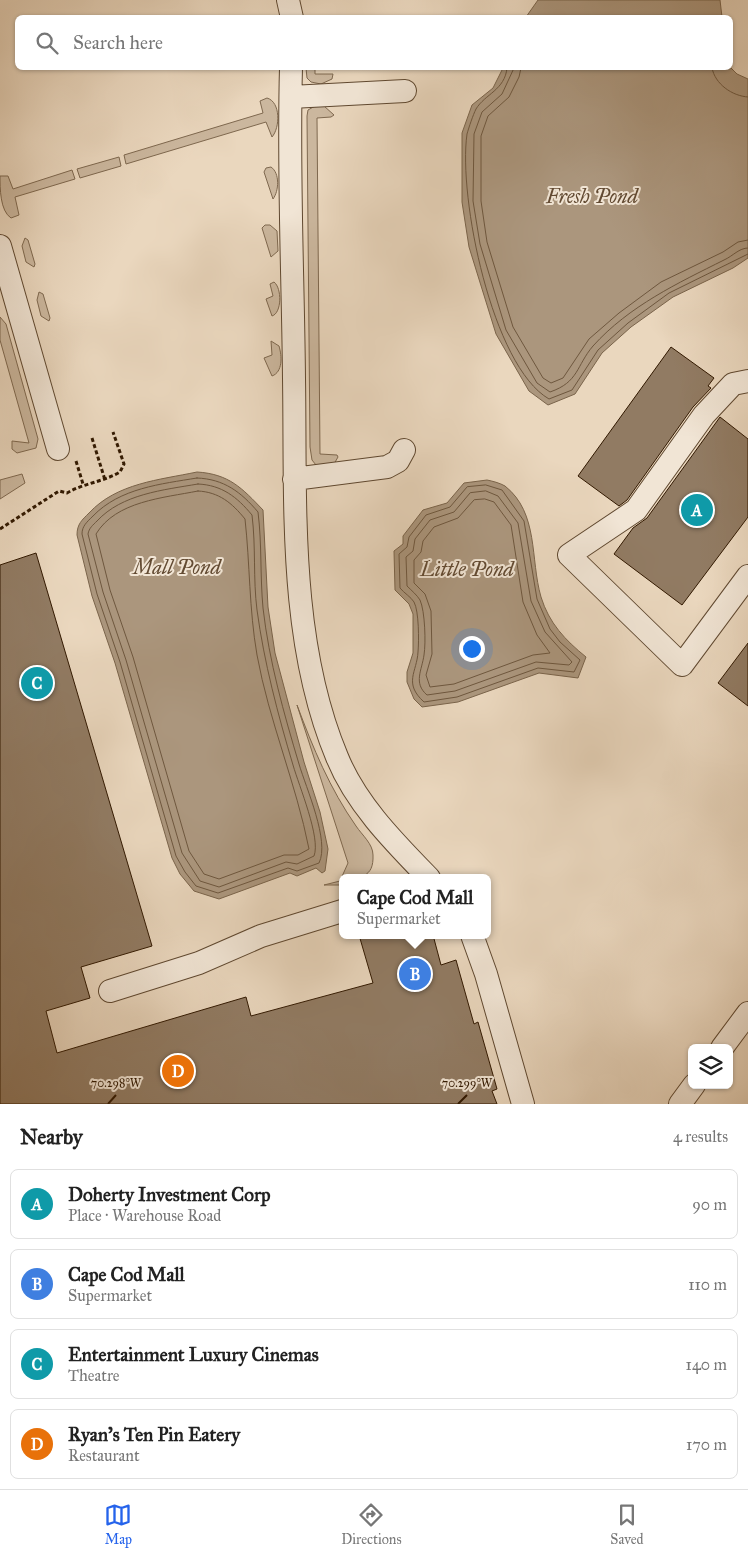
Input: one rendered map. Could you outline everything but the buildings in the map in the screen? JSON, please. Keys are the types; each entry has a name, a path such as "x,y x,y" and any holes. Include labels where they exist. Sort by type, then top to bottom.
{"street":[{"path":"288,0 291,15"},
{"path":"291,70 294,480 296,547 308,653 318,706 338,759 361,800 384,829 426,874"},
{"path":"291,97 405,91"},
{"path":"1,257 66,450"},
{"path":"748,382 733,384 704,414 636,510 569,555 682,665 748,576"},
{"path":"294,480 387,467 398,462 404,450"},
{"path":"110,991 199,963 261,936 339,912"},
{"path":"473,939 486,974 523,1104"},
{"path":"725,1044 748,1013"},
{"path":"680,1104 691,1089"}],"path":[{"path":"0,529 59,491 67,493 83,484 105,480 124,467 113,432"},
{"path":"92,438 105,480"},
{"path":"66,450 83,484"}],"shaded area":[{"path":"306,70 315,70 315,74 333,74 332,79 321,84 311,82 307,78"},
{"path":"267,98 272,100 278,116 277,128 272,137 266,122 126,164 124,155 263,113 260,101"},
{"path":"315,106 324,106 334,115 317,118 320,454 337,455 338,457 334,464 316,465 312,460 310,447 307,116 308,110"},
{"path":"119,157 121,166 80,178 77,169"},
{"path":"271,167 276,173 278,182 273,199 264,172 266,168"},
{"path":"72,170 75,179 15,197 19,215 11,218 7,215 1,199 0,176 8,176 13,189"},
{"path":"265,225 270,225 277,231 278,251 271,257 262,228"},
{"path":"25,238 28,240 35,264 34,267 26,262 22,246"},
{"path":"274,282 277,285 280,300 278,310 272,316 266,299 273,296 270,284"},
{"path":"39,292 43,294 50,318 49,321 41,316 37,300"},
{"path":"0,317 6,324 38,439 36,448 17,453 12,449 12,441 29,443 0,340"},
{"path":"271,341 279,346 281,354 280,367 276,374 272,376 264,358 272,355"},
{"path":"22,474 25,483 0,499 0,480"},
{"path":"297,705 330,783 373,851 373,863 366,874 343,874 348,863"},
{"path":"339,881 339,885 324,885"}],"water":[{"path":"538,0 720,0 722,15 527,15"},
{"name":"Fresh Pond","path":"502,70 733,70 748,79 748,258 733,268 673,297 631,327 602,353 575,394 548,405 529,391 496,334 469,247 462,202 462,133 472,105 493,88"},
{"name":"Mall Pond","path":"197,472 208,473 234,483 263,510 268,607 275,653 304,762 320,812 328,849 325,871 322,873 316,868 297,876 290,873 219,899 194,891 180,874 172,858 115,663 92,596 77,535 82,520 100,503 112,495 139,484"},
{"name":"Little Pond","path":"487,480 505,486 516,497 523,509 532,537 538,582 544,606 553,623 571,644 586,657 578,678 539,673 458,702 422,707 414,699 407,682 407,672 413,653 413,614 409,604 395,590 394,551 403,544 403,536 423,510 447,503 464,483"}],"place":[{"name":"Doherty Investment Corp","path":"697,510"},
{"name":"Entertainment Luxury Cinemas","path":"37,683"},
{"name":"Cape Cod Mall","path":"415,974"},
{"name":"Ryan's Ten Pin Eatery","path":"178,1071"}]}
